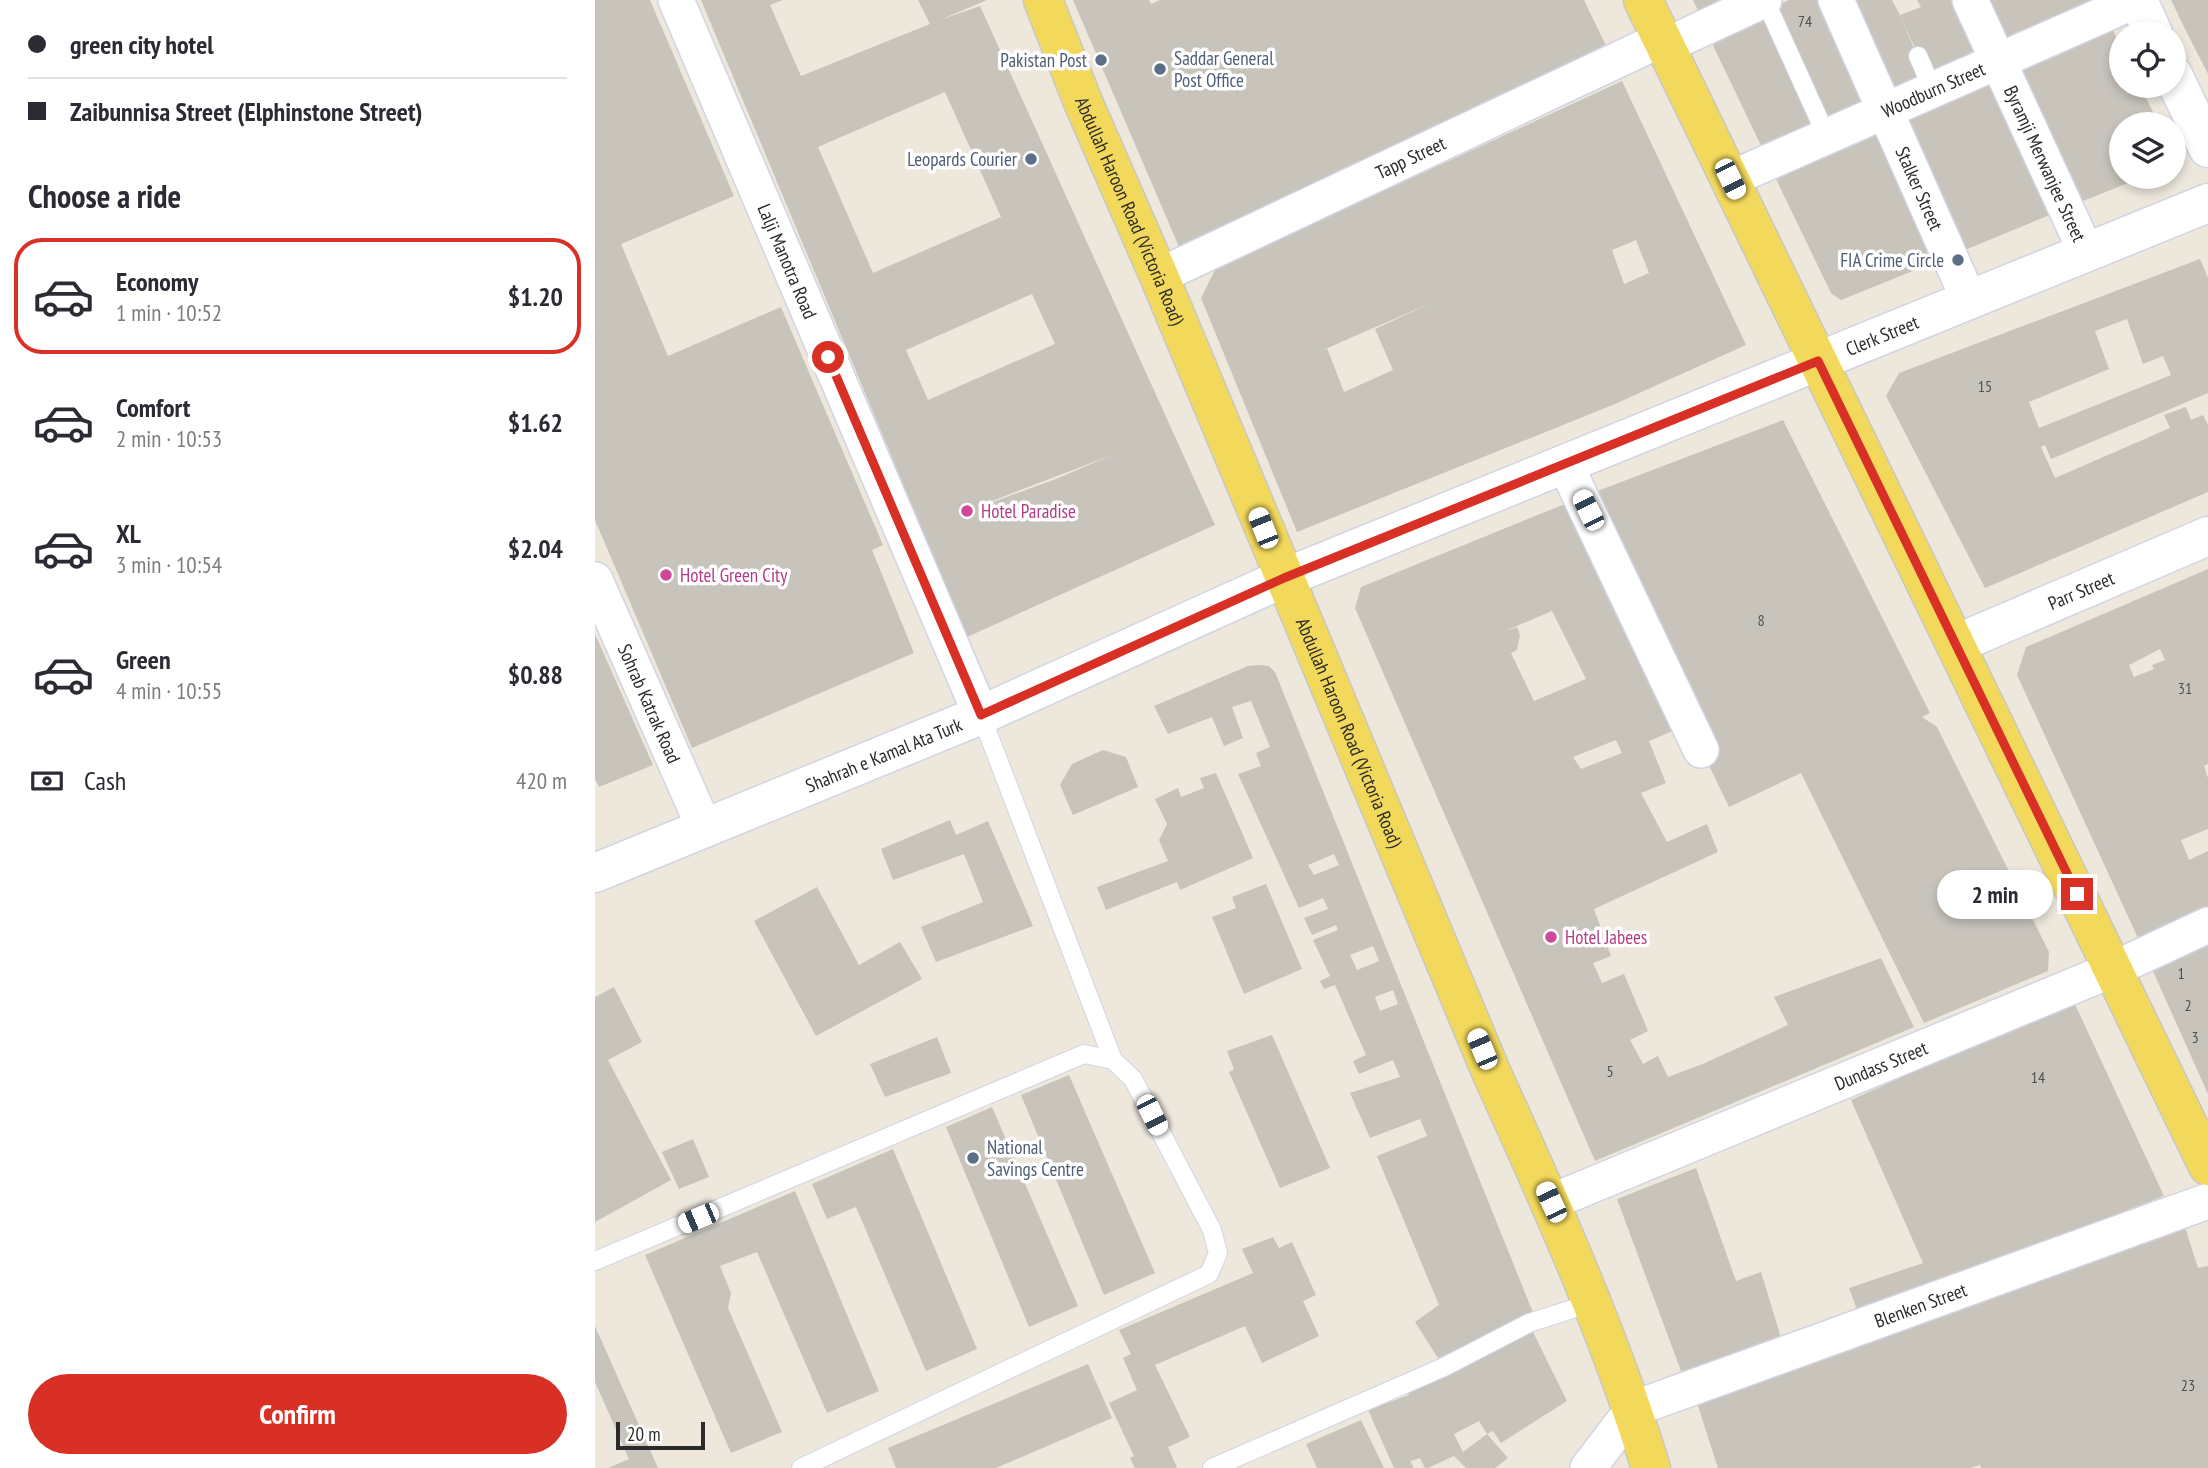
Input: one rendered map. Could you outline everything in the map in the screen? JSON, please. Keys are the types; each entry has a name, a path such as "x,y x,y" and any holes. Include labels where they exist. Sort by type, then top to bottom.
{"main road":[{"name":"Abdullah Haroon Road (Victoria Road)","path":"1043,0 1083,102 1159,276 1487,1062 1551,1202 1633,1409 1651,1468"},
{"path":"1643,0 2208,1166"}],"street":[{"name":"Lalji Manotra Road","path":"676,0 981,715"},
{"name":"Tapp Street","path":"1159,276 1664,43 1764,0"},
{"name":"Stalker Street","path":"1836,0 1969,300"},
{"name":"Byramji Merwanjee Street","path":"1970,0 2086,252"},
{"name":"Woodburn Street","path":"1730,179 2137,0"},
{"path":"2137,0 2147,21"},
{"path":"2184,98 2208,148"},
{"name":"Clerk Street","path":"1284,578 2208,203"},
{"path":"1565,464 1701,750"},
{"name":"Parr Street","path":"1956,644 2208,536"},
{"name":"Shahrah e Kamal Ata Turk","path":"595,873 981,715 1284,578"},
{"name":"Sohrab Katrak Road","path":"595,580 704,827"},
{"name":"Dundass Street","path":"1551,1202 2114,969 2208,925"},
{"name":"Blenken Street","path":"1633,1409 2208,1201"},
{"path":"1588,1468 1633,1409"}],"lane":[{"path":"1764,0 1827,137"},
{"path":"1918,56 1933,90"},
{"path":"801,1468 1209,1274 1217,1253 1212,1230 1133,1079 1113,1060 981,715"},
{"path":"595,1261 1084,1055 1113,1060"},
{"path":"1212,1468 1444,1367 1529,1323 1591,1303"}],"building":[{"path":"595,0 650,0 734,196 621,244 668,356 781,307 883,545 872,550 914,653 692,748 595,520"},
{"path":"701,0 783,0 770,5 801,76 930,24 918,0 987,0 940,20 980,6 1215,525 967,637","holes":["945,92 1001,217 873,273 818,147","1032,294 1055,344 928,400 906,350","1112,455 1056,479 992,501"]},
{"path":"1073,0 1149,0 1151,4 1160,0 1584,0 1608,50 1180,249"},
{"path":"1693,0 1732,0 1700,15"},
{"path":"1789,0 1826,0 1875,107 1766,156 1709,37"},
{"path":"1846,0 1892,0 1900,15 1921,7 1917,0 1962,0 1988,57 1931,82 1900,16 1929,83 1891,100"},
{"path":"1976,0 2091,0 2095,9 2000,51"},
{"path":"2171,0 2208,0 2208,74 2186,31 2186,21 2181,21"},
{"path":"2109,27 2109,98 2146,98 2153,112 2109,112 2109,189 2113,189 2073,205 2008,67"},
{"path":"1996,72 2052,214 1960,252 1899,117"},
{"path":"1622,81 1746,345 1615,404 1297,532 1201,298 1216,268","holes":["1636,240 1649,273 1624,284 1612,250","1433,302 1375,329 1393,370 1344,392 1327,348"]},
{"path":"1882,124 1940,260 1841,300 1831,293 1775,177"},
{"path":"2200,259 2208,278 2208,393 2051,459 2045,445 2041,447 2055,478 2170,428 2164,415 2186,407 2191,420 2203,415 2208,425 2208,492 1985,588 1886,396 1899,373","holes":["2127,319 2143,364 2163,356 2171,375 2039,428 2029,402 2109,369 2095,331"]},
{"path":"1783,420 1930,713 1922,717 1937,727 2049,952 2048,971 1924,1023 1801,773 1729,807 1689,724 1649,741 1666,783 1641,793 1667,842 1707,824 1718,852 1594,909 1611,956 1593,963 1602,983 1624,974 1648,1031 1630,1040 1643,1064 1658,1056 1668,1077 1705,1063 1788,1025 1774,997 1881,958 1914,1027 1595,1161 1355,608 1361,587 1582,497","holes":["1552,611 1586,679 1534,701 1511,653 1517,650 1520,635 1517,627 1505,631","1616,740 1622,753 1581,769 1573,757"]},
{"path":"2208,569 2208,764 2204,766 2208,778 2208,829 2181,840 2189,860 2208,851 2208,906 2138,938 2017,675 2026,647","holes":["2160,649 2165,660 2152,665 2154,669 2134,677 2129,665"]},
{"path":"595,634 653,765 599,787 595,779"},
{"path":"1248,666 1269,666 1275,672 1534,1315 1438,1358 1415,1322 1439,1305 1377,1156 1427,1136 1420,1119 1370,1138 1350,1093 1400,1077 1393,1060 1359,1074 1353,1061 1366,1055 1335,985 1324,989 1320,981 1330,976 1313,940 1338,930 1336,925 1312,935 1304,918 1328,909 1323,898 1299,908 1238,774 1261,766 1256,753 1270,747 1251,701 1232,707 1243,738 1224,746 1212,717 1168,734 1154,706","holes":["1334,854 1339,865 1314,875 1308,865","1373,946 1379,961 1357,970 1350,955","1393,990 1398,1004 1380,1011 1375,997"]},
{"path":"1103,750 1126,757 1138,787 1073,815 1060,785 1072,764"},
{"path":"1216,773 1253,858 1180,890 1177,882 1106,910 1097,887 1168,861 1159,840 1167,824 1155,799 1178,788 1181,797 1204,788 1200,778"},
{"path":"950,820 956,835 988,821 1033,926 936,962 921,927 983,902 964,854 893,880 881,849"},
{"path":"1266,884 1302,969 1244,994 1212,917 1236,908 1232,897"},
{"path":"817,887 859,965 900,942 922,979 816,1036 754,921"},
{"path":"2208,945 2208,1094 2152,969"},
{"path":"614,987 642,1042 608,1060 671,1180 595,1222 595,997"},
{"path":"2073,1000 2164,1196 1859,1315 1849,1288 1923,1263 1851,1100"},
{"path":"1272,1035 1330,1168 1280,1188 1229,1072 1234,1069 1227,1051"},
{"path":"937,1037 951,1073 885,1097 870,1064"},
{"path":"1069,1075 1155,1273 1104,1295 1021,1095"},
{"path":"992,1107 1078,1306 1029,1327 946,1127"},
{"path":"693,1139 709,1177 679,1189 662,1152"},
{"path":"893,1149 977,1349 926,1371 856,1207 827,1219 812,1184"},
{"path":"1696,1168 1736,1281 1761,1272 1783,1344 1684,1379 1617,1199"},
{"path":"795,1191 879,1391 827,1413 757,1252 720,1266 731,1293 728,1308 782,1432 731,1453 645,1255"},
{"path":"2183,1221 2198,1268 2208,1266 2208,1468 1981,1468 1980,1465 1970,1468 1718,1468 1697,1403"},
{"path":"1273,1237 1279,1248 1292,1242 1316,1295 1303,1301 1319,1336 1262,1363 1245,1326 1155,1365 1190,1437 1168,1447 1177,1468 1135,1468 1130,1458 1134,1456 1109,1403 1137,1390 1123,1358 1131,1354 1119,1330 1253,1273 1242,1249"},
{"path":"595,1326 658,1468 608,1468 629,1459 595,1382"},
{"path":"1530,1326 1567,1401 1501,1443 1493,1431 1487,1434 1508,1458 1495,1468 1466,1468 1454,1456 1428,1468 1425,1468 1420,1458 1410,1461 1414,1468 1394,1468 1368,1410 1409,1395 1406,1389 1418,1388 1452,1373","holes":["1479,1421 1487,1434 1463,1452 1454,1434"]},
{"path":"1088,1364 1112,1418 996,1468 896,1468 888,1448"},
{"path":"1361,1420 1384,1468 1317,1468 1306,1444"}],"place":[{"name":"Pakistan Post","path":"1101,60"},
{"name":"Saddar General Post Office","path":"1160,69"},
{"name":"Leopards Courier","path":"1031,159"},
{"name":"FIA Crime Circle","path":"1958,260"},
{"name":"Hotel Paradise","path":"967,511"},
{"name":"Hotel Green City","path":"666,575"},
{"name":"Hotel Jabees","path":"1551,937"},
{"name":"National Savings Centre","path":"973,1158"}],"route":[{"path":"828,357 981,715 1284,578 1818,361 2077,894"}]}
